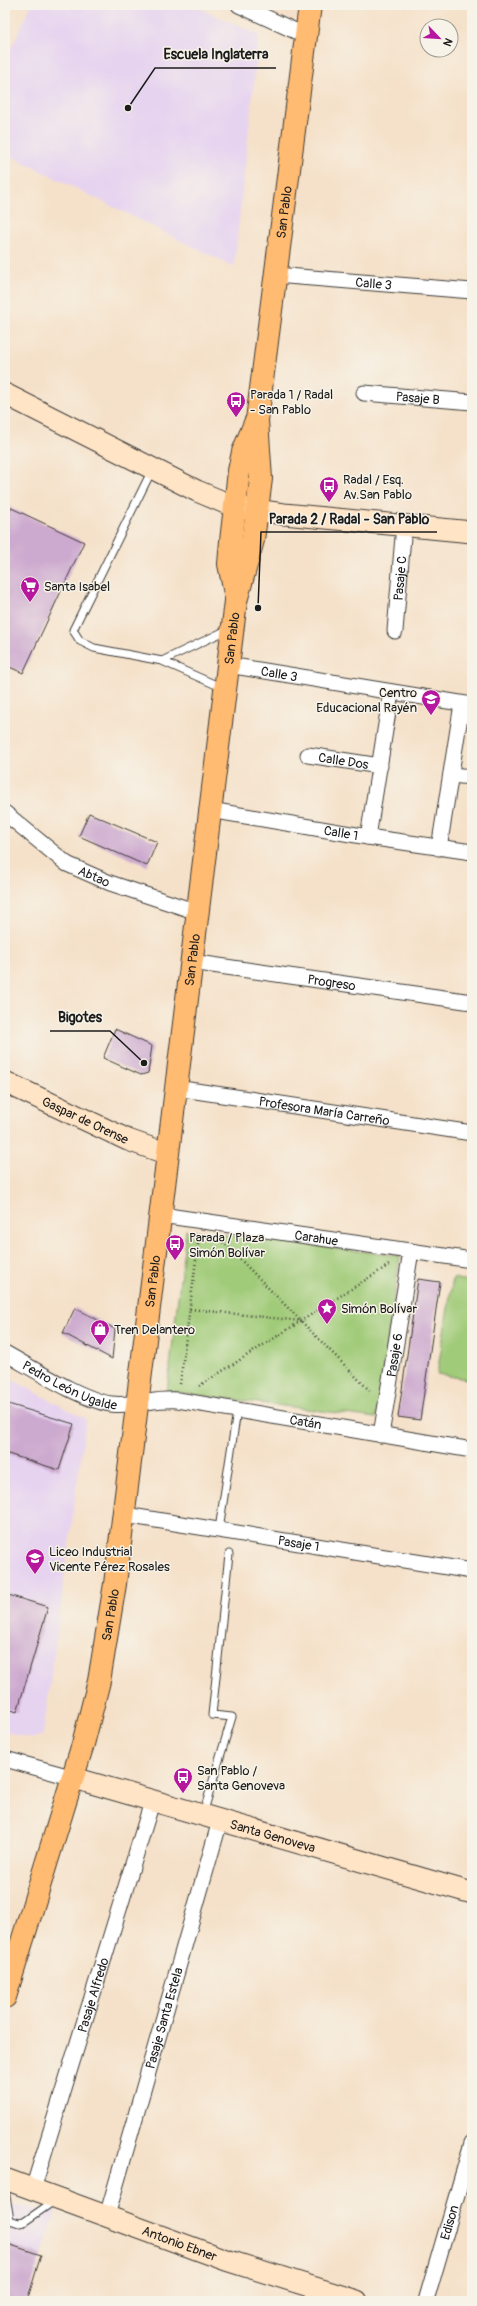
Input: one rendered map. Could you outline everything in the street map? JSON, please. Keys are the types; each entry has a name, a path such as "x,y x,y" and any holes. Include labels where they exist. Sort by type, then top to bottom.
{"main road":[{"name":"San Pablo","path":"5,1997 74,1778 99,1681 125,1515 197,912 236,601 253,540 261,479 256,420 310,5"},
{"name":"San Pablo","path":"236,601 229,564 235,507 243,452 256,420"}],"street":[{"path":"239,5 306,36"},
{"name":"Calle 3","path":"276,275 472,291"},
{"name":"Pasaje B","path":"364,393 472,402"},
{"path":"5,394 210,498 235,507 256,511 472,532"},
{"name":"Pasaje C","path":"395,631 404,525"},
{"name":"Calle 3","path":"228,665 391,693 467,704"},
{"path":"368,837 391,693"},
{"path":"439,848 450,775 467,704"},
{"name":"Calle Dos","path":"308,755 380,766"},
{"path":"450,775 472,778"},
{"name":"Calle 1","path":"210,810 368,837 472,852"},
{"name":"Abtao","path":"7,820 55,856 74,867 110,884 197,912"},
{"name":"Progreso","path":"191,962 472,1002"},
{"name":"Gaspar de Orense","path":"5,1082 128,1140 168,1154"},
{"name":"Profesora María Carreño","path":"176,1088 472,1133"},
{"name":"Carahue","path":"161,1214 472,1260"},
{"name":"Pasaje 6","path":"381,1435 411,1251"},
{"name":"Pedro León Ugalde","path":"5,1354 95,1401 112,1404 139,1402"},
{"name":"Catán","path":"139,1402 161,1398 178,1400 472,1450"},
{"name":"Pasaje 1","path":"125,1515 472,1571"},
{"path":"5,1759 74,1778"},
{"name":"Santa Genoveva","path":"74,1778 152,1802 472,1893"},
{"name":"Pasaje Alfredo","path":"33,2189 152,1802"},
{"name":"Pasaje Santa Estela","path":"107,2216 211,1818"},
{"name":"Edison","path":"426,2301 472,2143"},
{"name":"Antonio Ebner","path":"5,2179 226,2260 357,2301"}],"lane":[{"path":"152,469 73,630 80,641 94,648 162,661 225,689"},
{"path":"162,661 233,627"},
{"path":"218,1529 237,1411"},
{"path":"211,1818 232,1717 212,1715 229,1554"},
{"path":"5,2190 7,2222 24,2222 59,2198"}],"path":[{"path":"178,1400 201,1220"},
{"path":"201,1220 386,1406"},
{"path":"178,1400 411,1251"},
{"path":"190,1309 301,1321"}],"shaded area":[{"path":"31,5 192,5 259,35 234,267 5,153 5,62"},
{"name":"Liceo Industrial Vicente Pérez Rosales","path":"5,1376 86,1419 43,1735 31,1739 5,1731"},
{"path":"5,2206 56,2210 27,2301 5,2301"}],"green space":[{"path":"186,1230 400,1256 376,1418 167,1391"},
{"path":"453,1278 472,1282 472,1380 437,1374"}],"building":[{"name":"Santa Isabel","path":"5,505 84,542 23,673 5,665"},
{"path":"89,813 157,842 147,866 79,836"},
{"path":"115,1029 152,1046 148,1073 141,1075 103,1058"},
{"path":"418,1279 440,1282 420,1420 398,1417"},
{"name":"Tren Delantero","path":"75,1308 115,1329 112,1359 63,1333"},
{"path":"5,1403 74,1424 59,1470 5,1453"},
{"path":"5,1594 48,1607 17,1712 5,1708"},
{"path":"5,2243 41,2255 27,2301 5,2301"}],"place":[{"name":"Escuela Inglaterra","path":"128,108"},
{"name":"Parada 1 / Radal - San Pablo","path":"236,418"},
{"name":"Radal / Esq. Av.San Pablo","path":"329,503"},
{"name":"Santa Isabel","path":"30,603"},
{"name":"Parada 2 / Radal - San Pablo","path":"258,608"},
{"name":"Centro Educacional Rayén","path":"431,716"},
{"name":"Bigotes","path":"144,1063"},
{"name":"Parada / Plaza Simón Bolívar","path":"175,1261"},
{"name":"Simón Bolívar","path":"327,1325"},
{"name":"Tren Delantero","path":"100,1346"},
{"name":"Liceo Industrial Vicente Pérez Rosales","path":"35,1575"},
{"name":"San Pablo / Santa Genoveva","path":"183,1794"}]}
